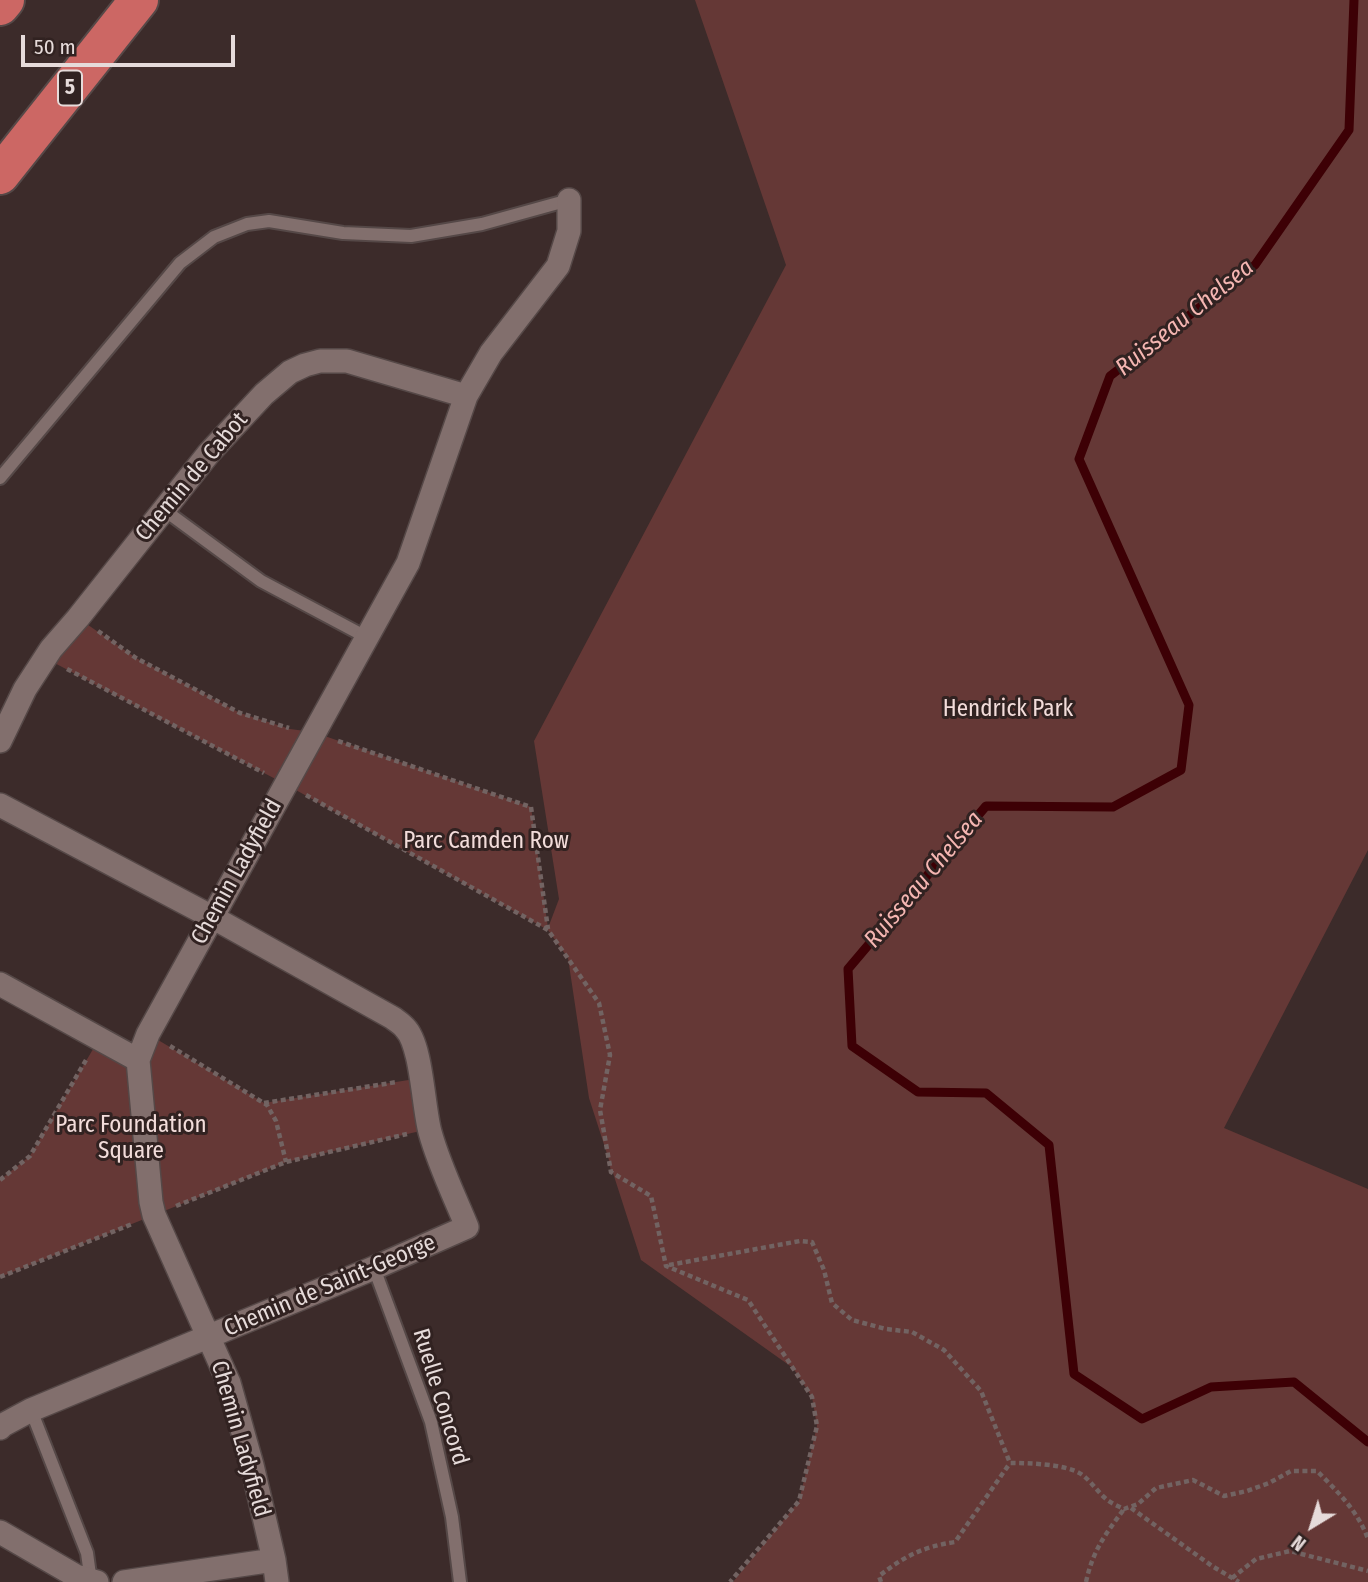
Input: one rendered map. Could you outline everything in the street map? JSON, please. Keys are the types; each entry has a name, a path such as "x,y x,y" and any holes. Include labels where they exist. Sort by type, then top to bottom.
{"highway":[{"path":"0,6 5,0"},
{"name":"5","path":"0,175 139,0"}],"street":[{"name":"Chemin Ladyfield","path":"275,1571 252,1465 229,1383 154,1215 138,1060 148,1034 408,564 466,396 491,353 558,267 569,231 569,200"},
{"name":"Chemin de Cabot","path":"0,741 25,689 51,649 209,453 264,394 290,372 320,361 347,361 466,396"},
{"path":"0,805 393,1018 407,1029 410,1035 421,1078 429,1129"},
{"path":"0,984 138,1060"},
{"name":"Chemin de Saint-George","path":"0,1428 31,1410 209,1338 467,1227 439,1163 429,1129"},
{"path":"0,1532 76,1576 93,1582"},
{"path":"124,1582 275,1571"}],"lane":[{"path":"0,478 180,263 214,237 247,224 269,221 343,233 411,236 482,223 569,200"},
{"path":"163,509 261,581 368,638"},
{"name":"Ruelle Concord","path":"374,1268 431,1422 452,1517 460,1582"},
{"path":"31,1410 87,1553 93,1582"}],"path":[{"path":"78,618 136,658 240,713 290,729 313,732 531,807 548,930 599,1003 610,1055 600,1110 611,1172 651,1196 666,1266"},
{"path":"148,1034 267,1105 276,1121 286,1162"},
{"path":"0,1180 30,1156 86,1060"},
{"path":"264,1103 421,1078"},
{"path":"0,1277 286,1162 429,1129"},
{"path":"666,1266 800,1241 812,1242 824,1270 832,1303 852,1320 886,1329 912,1332 944,1350 981,1391 1010,1463"},
{"path":"666,1266 748,1300 812,1397 817,1426 799,1501 730,1582"},
{"path":"1010,1463 1054,1466 1078,1472 1092,1483 1106,1500 1127,1508 1239,1582"},
{"path":"881,1582 879,1576 901,1559 931,1546 955,1542 1010,1463"},
{"path":"1086,1582 1098,1545 1127,1508 1138,1504 1156,1488 1193,1480 1224,1496 1269,1483 1292,1471 1317,1471 1345,1500 1364,1527 1368,1539"},
{"path":"1232,1578 1256,1559 1290,1551 1368,1571"}],"green space":[{"name":"Hendrick Park","path":"695,0 1368,0 1368,850 1224,1128 1368,1189 1368,1582 733,1582 799,1501 817,1426 812,1397 793,1368 641,1260 589,1098 568,958 548,930 285,784 45,658 78,618 136,658 240,713 290,729 313,732 531,807 548,928 559,899 534,741 786,265"},
{"name":"Parc Foundation Square","path":"148,1034 264,1103 421,1078 429,1129 286,1162 0,1277 0,1180 30,1156 99,1039 138,1060"}],"waterway":[{"name":"Ruisseau Chelsea","path":"1354,0 1349,130 1255,265 1110,376 1079,459 1189,705 1181,770 1113,807 986,806 848,969 852,1046 918,1092 986,1093 1049,1145 1074,1374 1142,1419 1211,1387 1294,1382 1368,1442"}],"park label":[{"name":"Parc Camden Row","path":"486,842"}]}
